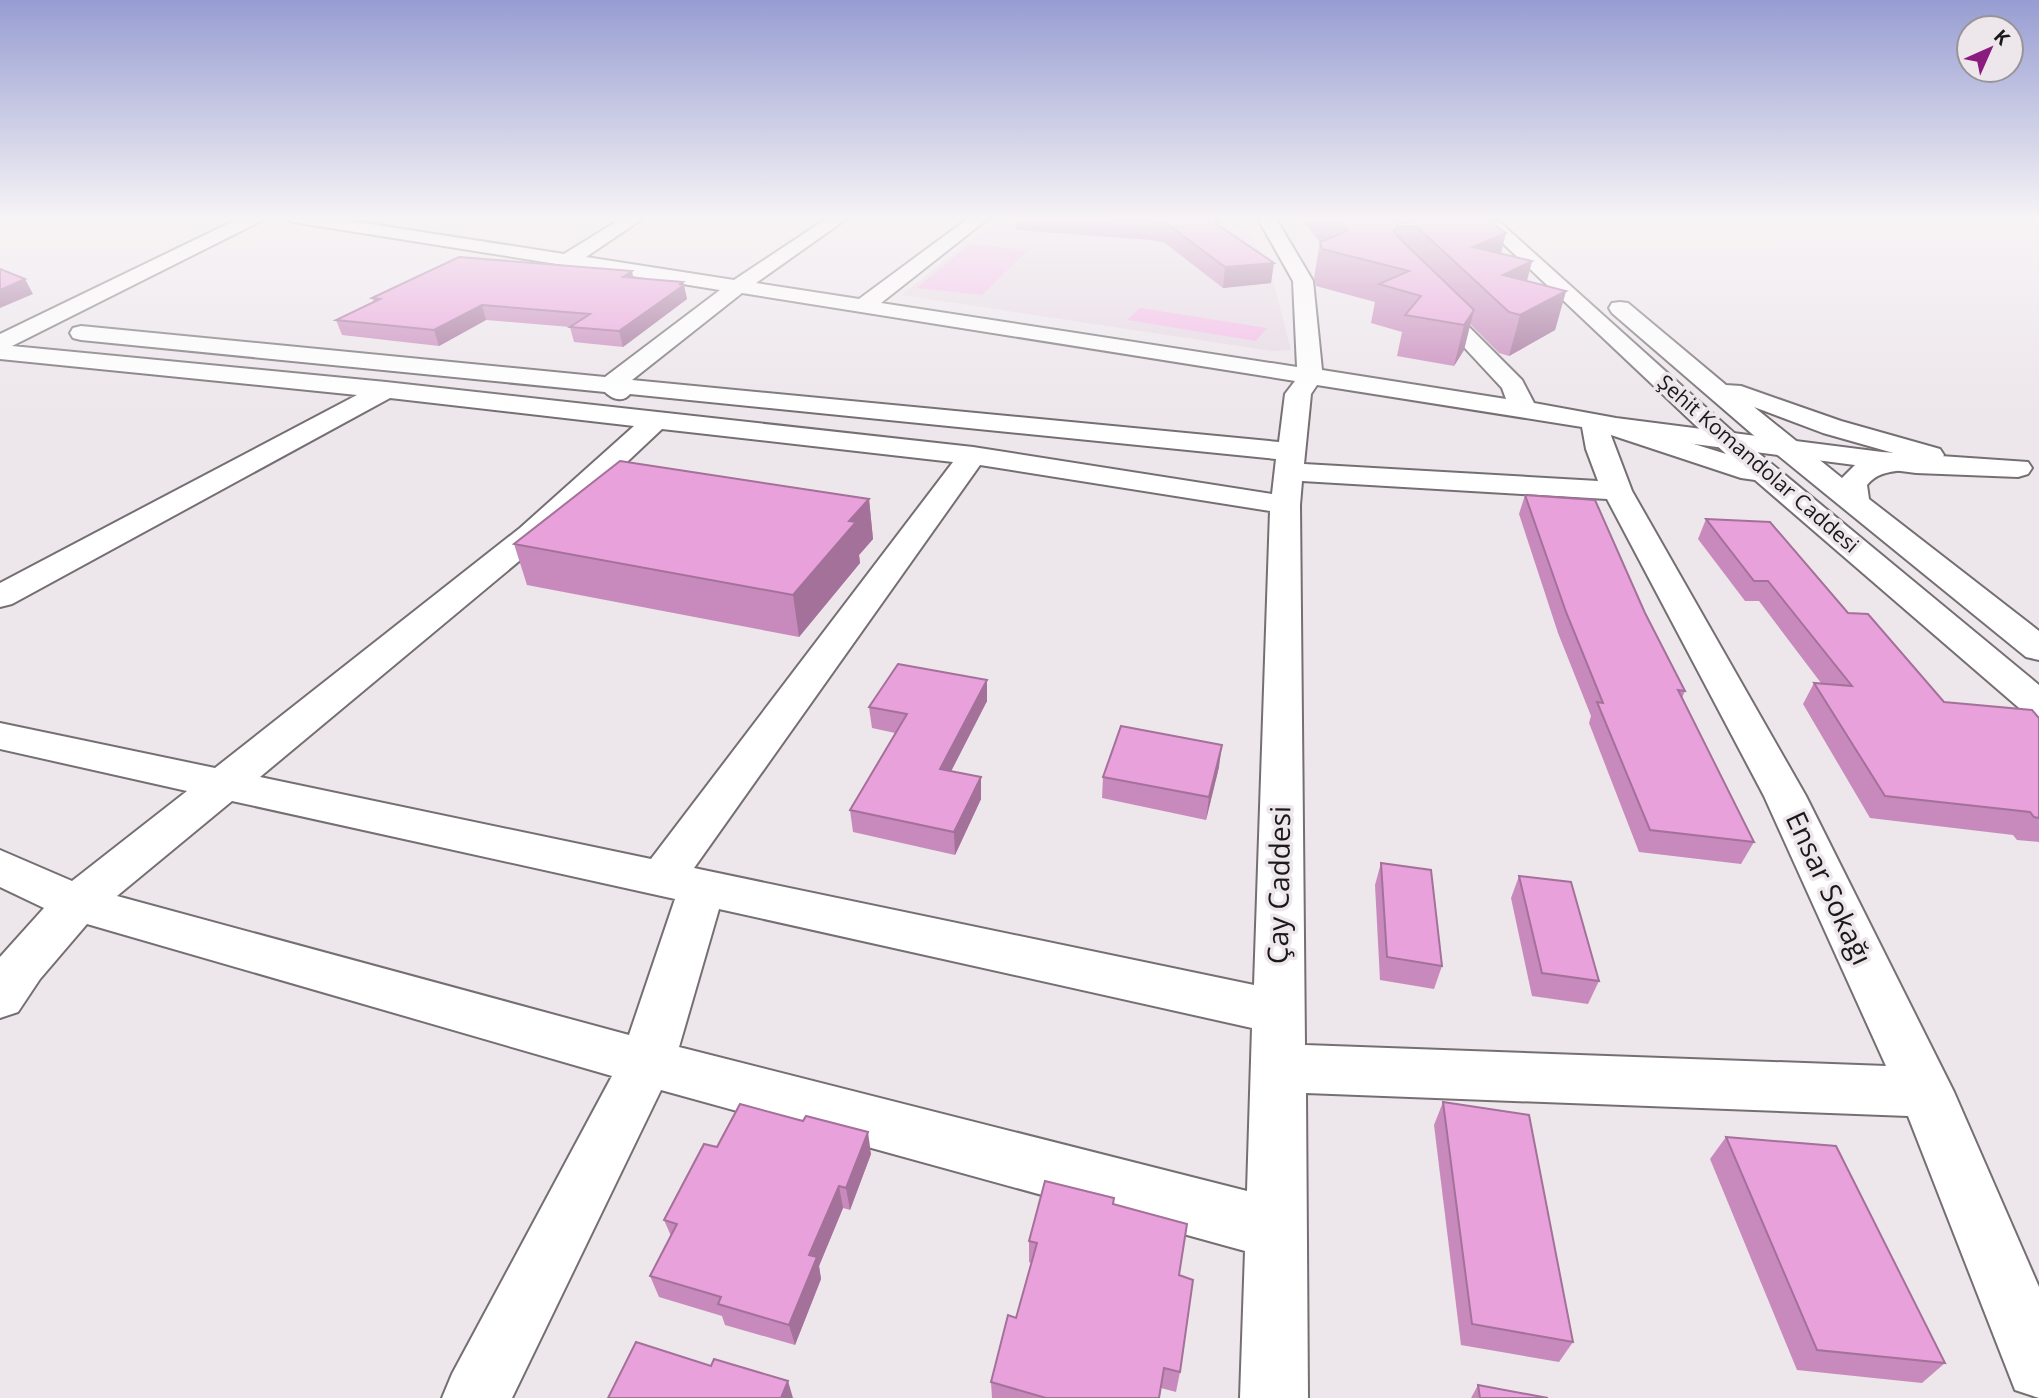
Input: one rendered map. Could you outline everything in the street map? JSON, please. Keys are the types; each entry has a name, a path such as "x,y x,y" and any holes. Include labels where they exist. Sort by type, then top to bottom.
{"street":[{"path":"1,327 88,282"},
{"path":"30,328 123,282"},
{"path":"706,282 1598,421 1715,430 1986,469 2029,469"},
{"path":"611,384 744,282"},
{"path":"862,307 895,282"},
{"path":"1303,282 1310,377"},
{"name":"Şehit Komandolar Caddesi","path":"1555,282 1715,430 2039,705"},
{"name":"Şehit Komandolar Caddesi","path":"1589,282 1777,440 2039,649"},
{"path":"1419,287 1513,385 1524,410"},
{"path":"1,327 611,384 1288,476"},
{"path":"0,352 273,381 386,390 973,455 1288,476 1617,491"},
{"name":"Çay Caddesi","path":"1274,1398 1288,476 1298,394 1310,377"},
{"path":"1700,377 1917,458"},
{"path":"611,384 638,418"},
{"path":"0,597 386,390"},
{"path":"1598,421 1645,404 1672,390"},
{"path":"0,997 22,965 77,903 226,785 531,535 638,418"},
{"path":"1598,421 1699,453 1774,481"},
{"name":"Ensar Sokağı","path":"1598,421 1600,449 1617,491 1785,796 1926,1092 2039,1366"},
{"path":"476,1398 647,1063 682,883 973,455"},
{"path":"1855,502 1852,485 1862,472 1917,458"},
{"path":"0,736 1278,1012"},
{"path":"0,867 77,903 647,1063 1276,1229"},
{"path":"1277,1068 1926,1092"}],"shaded area":[{"path":"918,282 1273,282 1291,350 1272,351 902,295"},
{"path":"924,282 995,282 982,295 917,288"},
{"path":"1140,308 1267,328 1256,341 1127,320"}],"building":[{"path":"0,282 18,282 0,290"},
{"path":"405,282 683,282 680,284 684,285 619,331 570,327 590,314 482,305 434,330 336,320 380,299 372,298"},
{"path":"1445,282 1474,310 1464,325 1405,315 1421,296 1379,284"},
{"path":"1477,282 1532,282 1566,291 1520,315 1509,312"},
{"path":"620,461 869,499 849,521 856,522 793,595 514,544"},
{"path":"1525,495 1595,500 1645,613 1685,691 1678,690 1754,842 1650,830 1597,702 1603,703 1566,612"},
{"path":"1706,519 1770,522 1848,613 1868,614 1944,702 2032,710 2039,718 2039,818 2030,812 1885,796 1814,683 1852,686 1768,581 1754,581"},
{"path":"898,664 987,680 940,769 981,777 954,832 850,810 907,714 869,707"},
{"path":"1121,726 1222,745 1209,797 1103,777"},
{"path":"1381,863 1431,870 1442,966 1387,957"},
{"path":"1519,876 1571,882 1599,981 1542,973"},
{"path":"1443,1102 1529,1115 1573,1342 1472,1324"},
{"path":"740,1104 803,1121 806,1116 868,1132 846,1188 839,1186 809,1255 817,1257 789,1325 718,1304 721,1297 650,1276 677,1224 664,1220 704,1144 717,1147"},
{"path":"1726,1137 1836,1146 1945,1363 1817,1350"},
{"path":"1045,1181 1114,1198 1113,1204 1187,1224 1179,1275 1193,1280 1180,1372 1164,1368 1159,1398 1046,1398 991,1382 1008,1315 1016,1318 1037,1243 1029,1241"},
{"path":"636,1342 711,1366 714,1359 788,1381 781,1398 608,1398"},
{"path":"1478,1385 1548,1398 1480,1398"}]}
